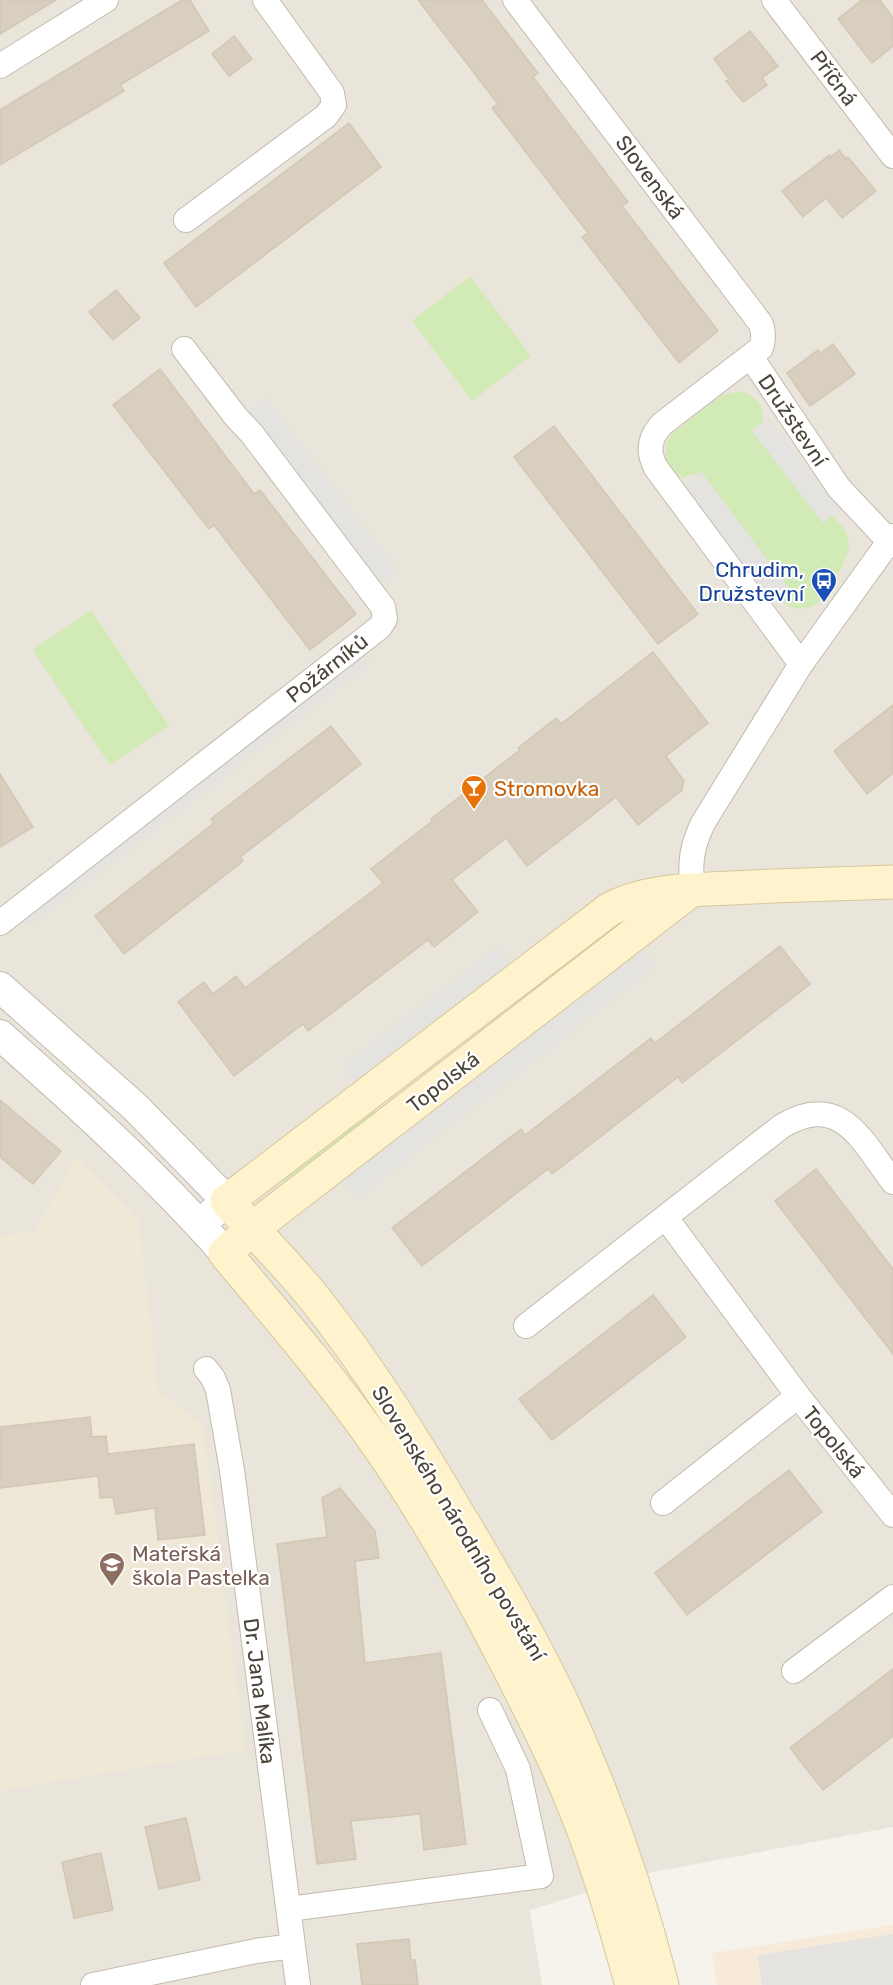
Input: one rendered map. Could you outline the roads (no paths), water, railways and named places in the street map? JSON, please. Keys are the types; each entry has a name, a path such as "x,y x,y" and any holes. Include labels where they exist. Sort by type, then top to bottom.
{"main road":[{"name":"Topolská","path":"227,1201 619,904 647,896 692,890 893,882"},
{"name":"Topolská","path":"225,1253 252,1229 692,890"},
{"name":"Slovenského národního povstání","path":"227,1201 313,1296 367,1369 418,1447 519,1619 560,1699 613,1826 644,1918 662,1985"},
{"name":"Slovenského národního povstání","path":"225,1253 302,1346 370,1434 424,1514 476,1602 544,1736 575,1808 600,1876 632,1985"}],"street":[{"path":"0,66 106,0"},
{"path":"186,220 326,116 334,105 332,93 265,0"},
{"name":"Slovenská","path":"515,0 756,317 764,333 764,341 761,348 751,357"},
{"name":"Příčná","path":"774,0 893,156"},
{"name":"Požárníků","path":"0,923 380,627 386,616 383,607 252,434 236,417 184,349"},
{"name":"Družstevní","path":"692,890 691,854 703,823 801,664 891,539 839,488 751,357 663,424 651,437 650,452 656,468 801,664"},
{"path":"0,987 135,1107 227,1201"},
{"path":"0,1035 83,1110 200,1224 225,1253"},
{"path":"526,1326 794,1119 816,1113 828,1114 840,1119 849,1126 893,1182"},
{"name":"Topolská","path":"200,1224 227,1201"},
{"name":"Topolská","path":"666,1218 798,1396 893,1515"},
{"name":"Dr. Jana Malíka","path":"206,1370 213,1378 218,1390 232,1470 298,1985"},
{"name":"Topolská","path":"663,1503 798,1396"},
{"path":"794,1671 893,1597"},
{"path":"289,1909 540,1876 518,1769 490,1710"},
{"path":"93,1985 256,1951 293,1946"}],"place":[{"name":"Chrudim, Družstevní","path":"824,604"},
{"name":"Stromovka","path":"474,811"},
{"name":"Mateřská škola Pastelka","path":"112,1588"}]}
